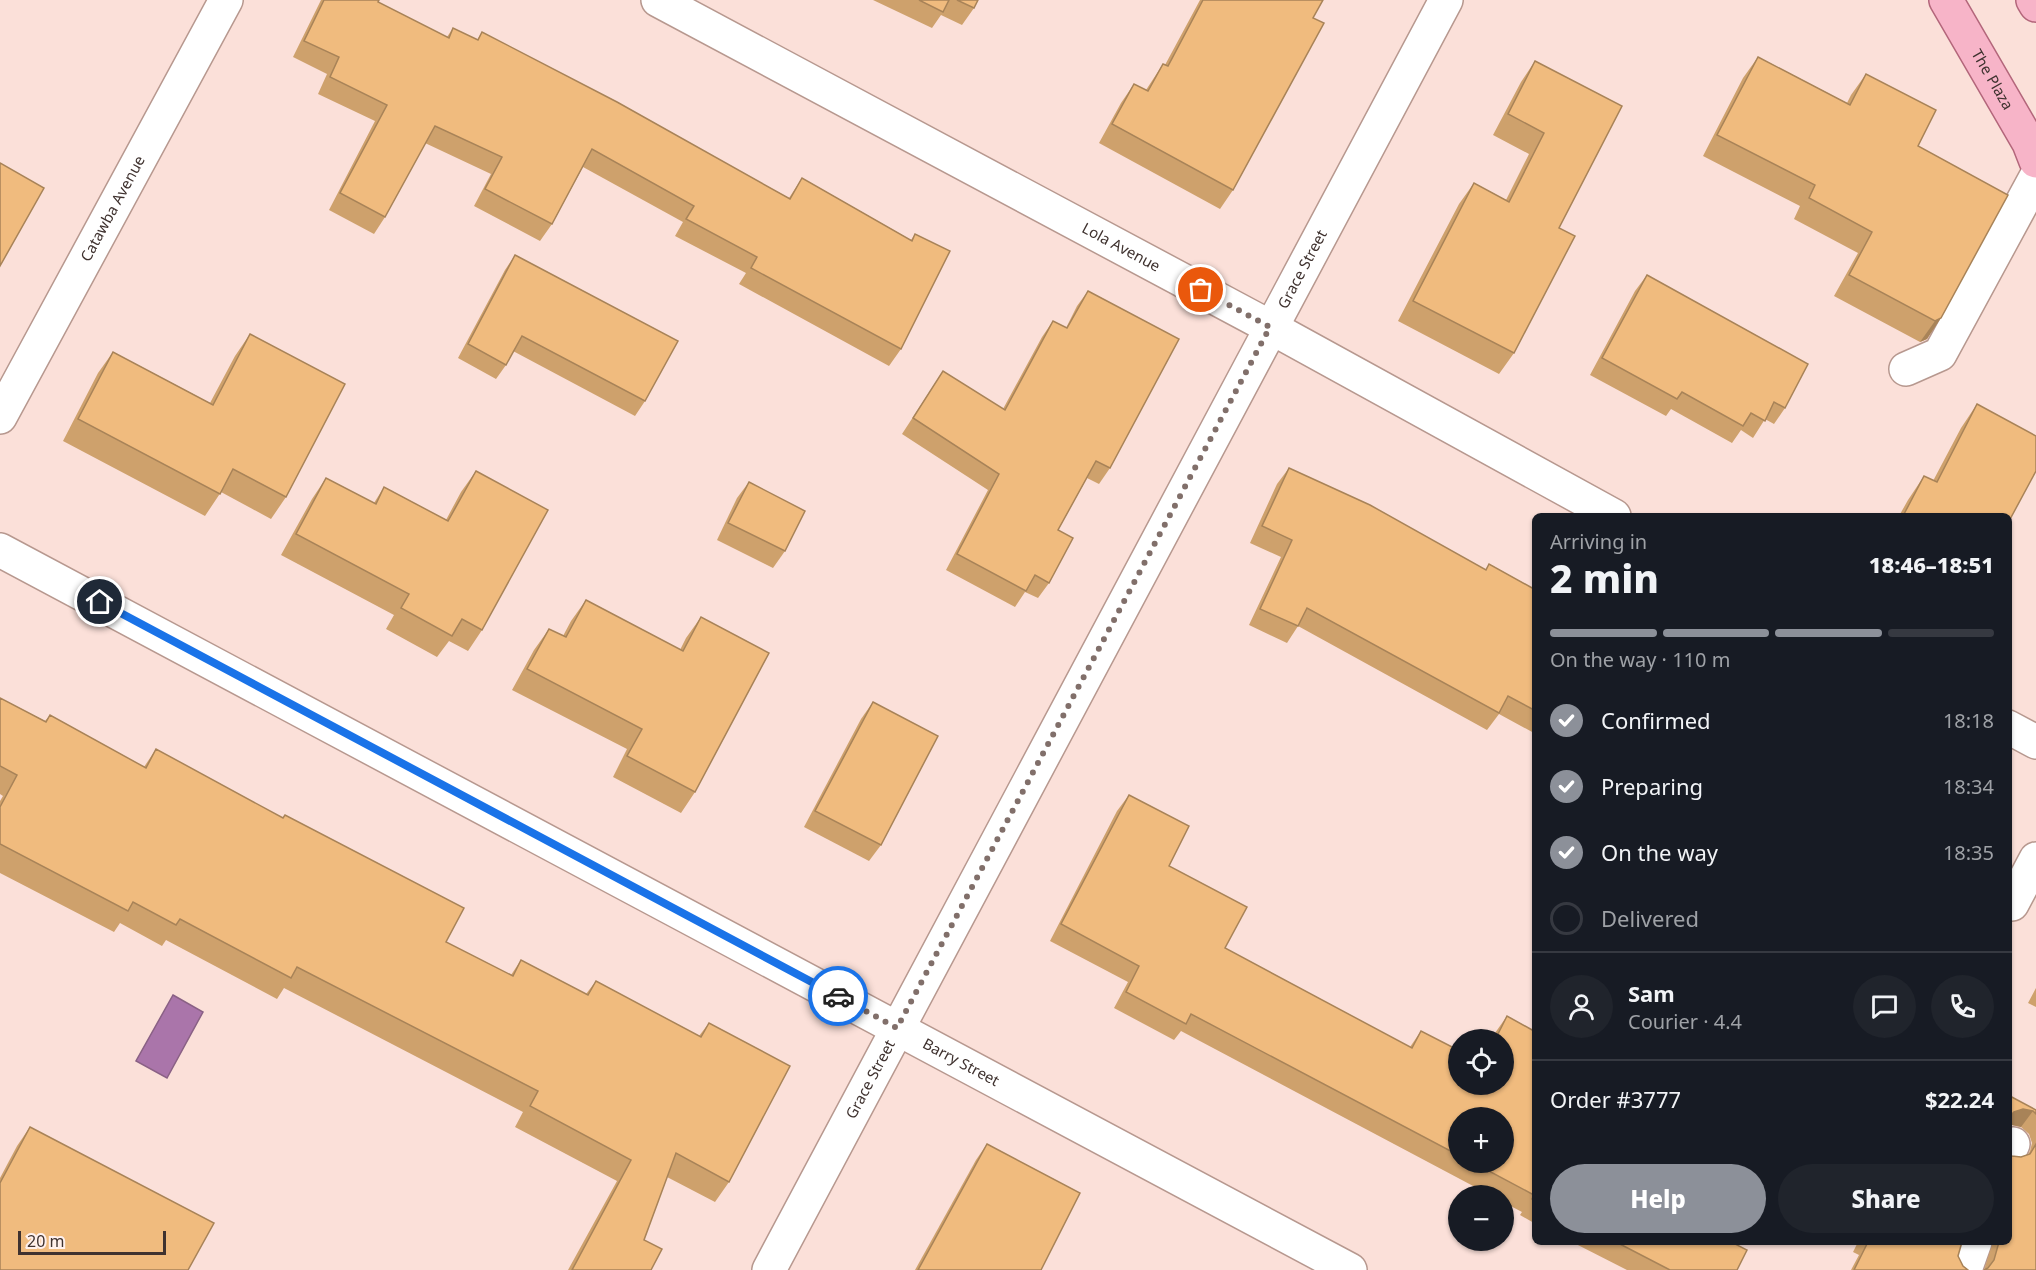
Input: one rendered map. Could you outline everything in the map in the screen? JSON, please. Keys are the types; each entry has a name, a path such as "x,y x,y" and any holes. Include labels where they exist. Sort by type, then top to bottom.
{"main road":[{"name":"The Plaza","path":"1946,0 2029,143 2036,161"},
{"path":"2033,0 2036,5"}],"street":[{"name":"Catawba Avenue","path":"0,417 226,0"},
{"name":"Lola Avenue","path":"658,0 1270,327 1609,513"},
{"name":"Grace Street","path":"769,1270 1446,0"},
{"path":"1906,369 1940,354 2036,177"},
{"name":"Barry Street","path":"0,550 1350,1270"},
{"path":"2012,729 2036,742"},
{"path":"2012,904 2036,859"},
{"path":"1965,1270 1974,1245"}],"shaded area":[{"path":"173,995 203,1012 167,1078 136,1061"}],"building":[{"path":"324,0 379,0 378,2 449,38 453,28 478,40 482,32 617,102 790,199 802,178 912,241 915,234 950,251 901,349 751,268 757,257 686,219 694,206 592,149 552,224 485,189 502,157 435,126 385,217 340,193 387,105 330,77 339,57 304,41"},
{"path":"919,0 949,0 943,12"},
{"path":"957,0 978,0 974,8"},
{"path":"1203,0 1323,0 1313,18 1324,23 1233,190 1112,124 1134,84 1148,91 1163,64 1168,66"},
{"path":"1758,57 1850,105 1866,74 1936,110 1918,146 2008,195 1941,318 1935,321 1849,275 1872,232 1809,198 1815,185 1717,135"},
{"path":"1535,61 1622,106 1559,228 1575,236 1514,353 1413,301 1474,183 1509,202 1544,133 1508,114"},
{"path":"0,163 44,188 0,266"},
{"path":"515,255 678,341 645,401 522,336 506,365 468,344"},
{"path":"1647,275 1808,364 1785,408 1774,402 1765,421 1751,413 1743,426 1682,392 1677,399 1602,358"},
{"path":"1088,291 1179,339 1110,468 1096,461 1058,530 1073,538 1049,583 1035,575 1026,591 957,554 999,474 913,418 943,371 1005,410 1053,321 1067,328"},
{"path":"250,334 345,384 286,497 233,469 220,494 78,419 113,352 213,405"},
{"path":"1977,404 2036,436 2036,471 2012,516 2012,513 1905,513 1924,476 1937,482"},
{"path":"1289,468 1370,505 1486,570 1489,564 1532,588 1532,709 1508,696 1499,713 1307,608 1298,626 1260,609 1292,540 1262,526"},
{"path":"476,471 548,510 482,630 462,619 452,636 401,608 409,594 296,534 326,478 376,504 384,487 448,521"},
{"path":"749,482 805,511 785,551 728,523"},
{"path":"586,600 683,651 701,617 769,653 695,792 627,756 642,729 527,669 549,629 566,637"},
{"path":"0,698 46,722 50,715 146,768 156,749 283,818 285,815 464,908 446,942 513,976 521,960 588,995 596,981 701,1037 709,1023 790,1066 729,1182 676,1153 644,1240 662,1249 651,1270 572,1270 631,1160 530,1106 538,1091 297,967 291,978 180,919 176,925 133,902 128,911 0,844 0,807 17,775 0,766"},
{"path":"873,702 938,736 881,845 815,811"},
{"path":"1129,795 1189,826 1169,866 1247,907 1225,948 1412,1048 1421,1031 1448,1045 1448,1095 1514,1095 1514,1029 1500,1029 1507,1016 1532,1030 1532,1194 1493,1173 1514,1173 1514,1107 1448,1107 1448,1150 1191,1014 1186,1024 1126,992 1139,966 1061,924"},
{"path":"2012,1097 2036,1110 2036,1114 2023,1109 2012,1114"},
{"path":"30,1127 214,1223 188,1270 0,1270 0,1183"},
{"path":"987,1144 1080,1193 1041,1270 918,1270"},
{"path":"2036,1144 2036,1270 1984,1270 1994,1260 1998,1245 2012,1245 2012,1156 2021,1157 2030,1154"},
{"path":"1622,1245 1737,1245 1747,1250 1737,1270 1670,1270"},
{"path":"1866,1245 1961,1245 1958,1256 1968,1270 1854,1270"}],"way so far":[{"path":"838,996 897,1028 1270,327 1201,290"}],"route":[{"path":"100,602 493,814 838,996"}]}
